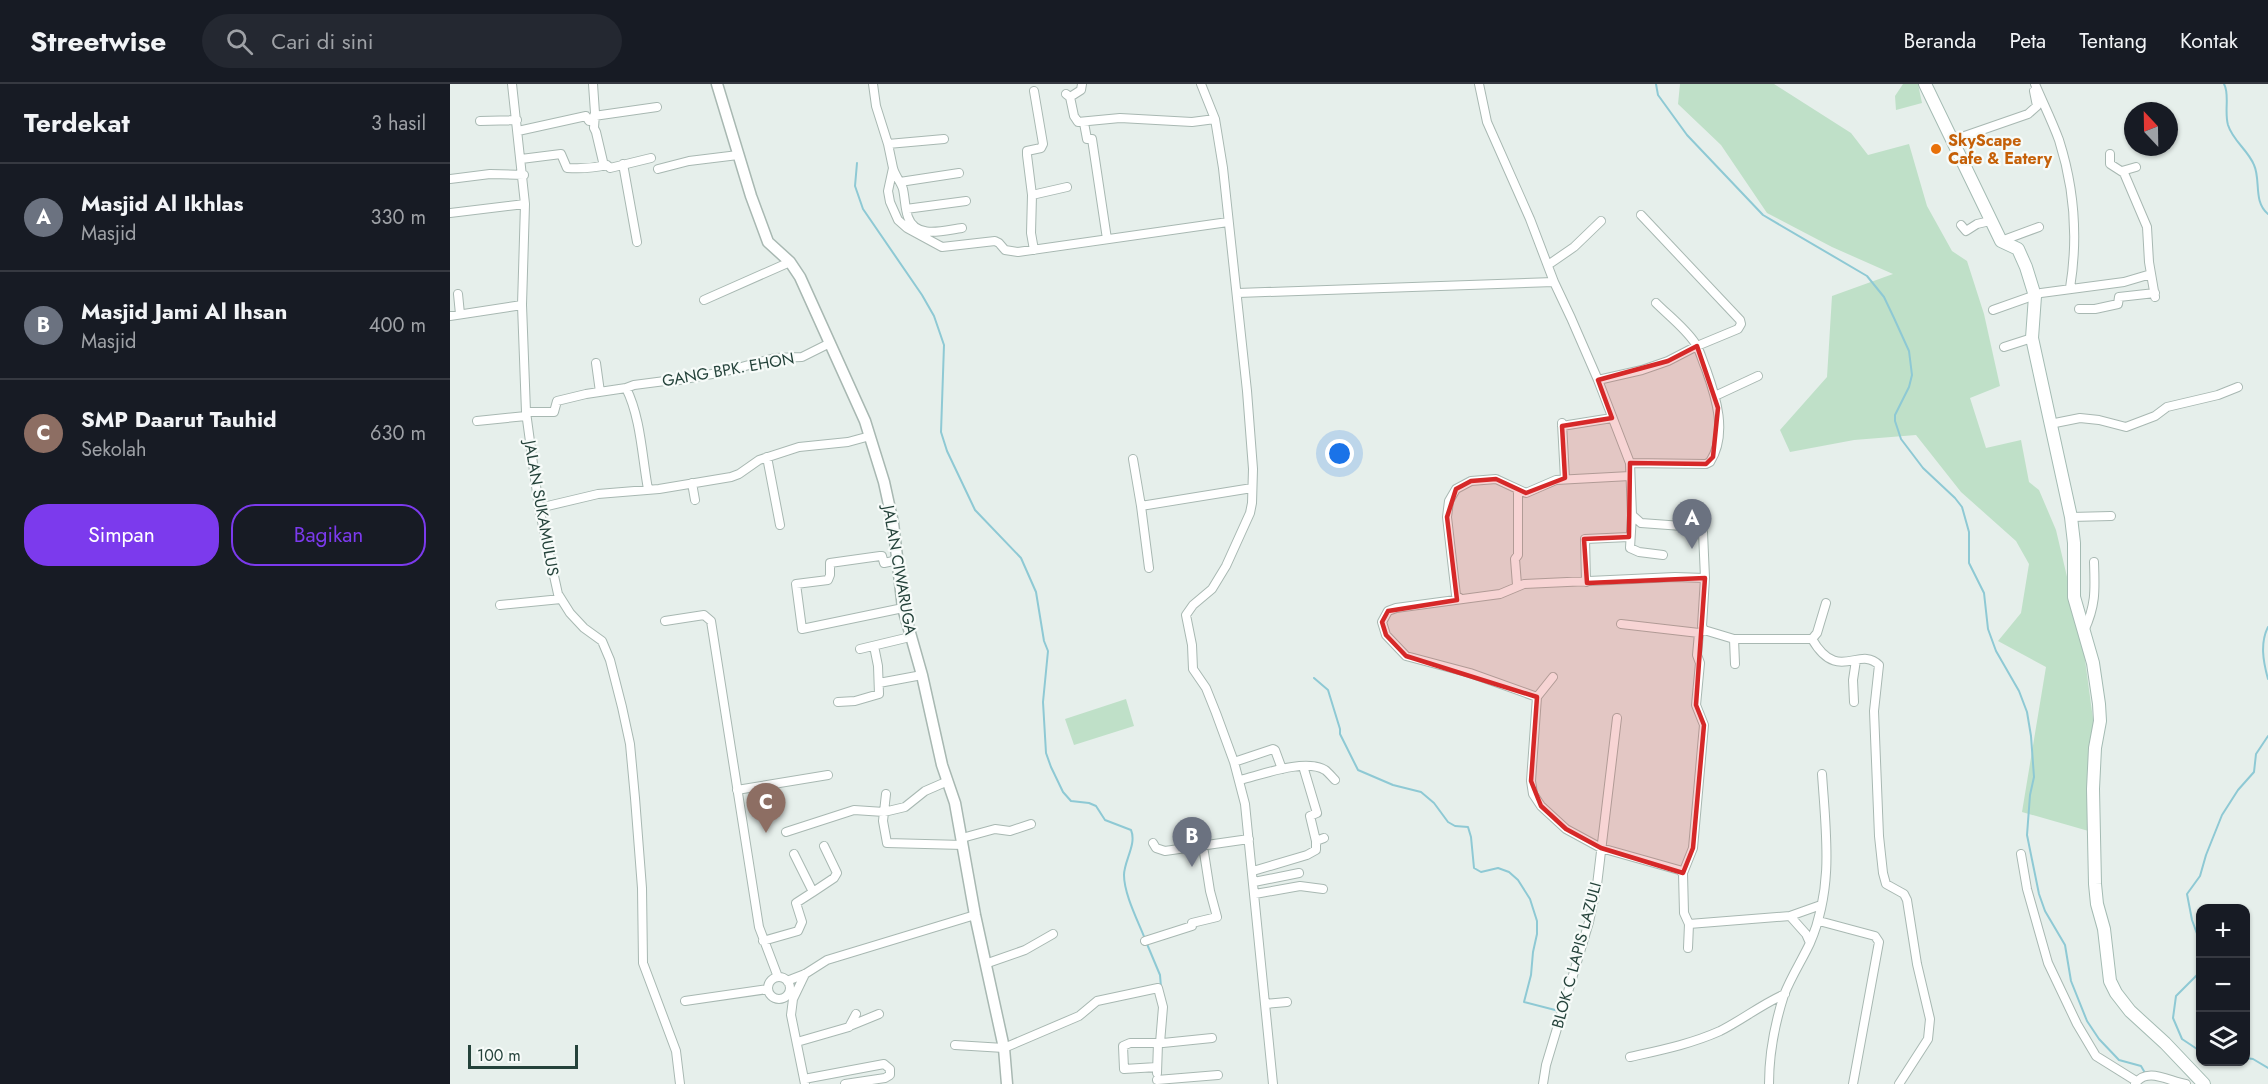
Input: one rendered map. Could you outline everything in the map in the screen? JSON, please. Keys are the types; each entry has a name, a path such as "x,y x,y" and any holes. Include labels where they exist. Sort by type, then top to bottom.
{"main road":[{"path":"1925,84 2001,241 2018,249 2035,296 2032,339 2071,517 2074,543 2074,597 2093,663 2099,704 2100,721 2095,748 2094,789 2095,884 2097,904 2104,929 2110,981 2130,1011 2201,1083"}],"street":[{"name":"JALAN SUKAMULUS","path":"512,84 524,175 522,305 526,414 539,508 551,569 561,599 584,628 602,641 610,660 622,706 630,744 635,798 642,888 643,963 676,1051 680,1084"},
{"path":"593,84 594,119 604,166"},
{"name":"JALAN CIWARUGA","path":"717,84 738,155 768,242 790,262 800,277 870,436 884,482 893,523 903,608 922,675 962,841 975,915 1004,1048 1006,1084"},
{"path":"873,84 881,126 893,168 902,186 910,222 921,231 962,228"},
{"path":"1082,84 1081,90 1068,96 1077,121 1084,123 1120,118 1192,122 1215,119"},
{"path":"1201,84 1215,119 1223,168 1238,293 1253,469 1252,508 1231,557 1212,589 1193,605 1186,615 1192,645 1193,669 1206,688 1240,780 1253,871 1273,1084"},
{"path":"1479,84 1487,122 1598,380 1630,463 1632,515 1630,548 1635,551 1663,555"},
{"path":"1953,140 2035,110 2037,106 2035,84"},
{"path":"2035,84 2053,125 2066,167 2074,227 2074,258 2070,288"},
{"path":"1034,91 1043,144 1041,148 1027,151 1032,195 1031,233 1034,250"},
{"path":"518,131 586,116 589,122 594,119 657,107"},
{"path":"480,121 517,120"},
{"path":"1084,123 1087,139 1092,140 1107,239"},
{"path":"888,144 944,139"},
{"path":"521,159 561,154 567,168 607,165 610,168 651,158"},
{"path":"2079,309 2098,309 2118,304 2119,297 2155,295 2151,274 2149,232 2122,171 2110,164 2110,154"},
{"path":"658,169 689,161 738,155"},
{"path":"623,164 638,242"},
{"path":"2122,171 2136,167"},
{"path":"893,168 888,191 895,215 907,228 935,244 950,247 994,241 1009,252 1034,250 1228,222"},
{"path":"900,182 959,173"},
{"path":"450,179 490,174 524,175"},
{"path":"1032,195 1067,187"},
{"path":"906,209 966,201"},
{"path":"450,213 525,204"},
{"path":"1598,380 1668,362 1738,328 1741,322 1641,215"},
{"path":"1961,225 1966,231 1990,220"},
{"path":"1548,265 1574,247 1600,221"},
{"path":"2001,241 2039,227"},
{"path":"704,300 790,262"},
{"path":"1993,310 2041,293 2124,282 2151,274"},
{"path":"1238,293 1554,282"},
{"path":"458,294 460,314"},
{"path":"1630,463 1710,462 1717,444 1719,420 1715,396 1697,346 1656,303"},
{"path":"450,316 522,305"},
{"path":"2004,347 2032,339"},
{"name":"GANG BPK. EHON","path":"526,414 554,412 556,401 634,385 668,382 723,372 775,358 802,357 828,344"},
{"path":"596,363 600,392"},
{"path":"1715,396 1758,376"},
{"path":"2050,424 2080,418 2126,427 2155,416 2167,407 2218,395 2238,387"},
{"path":"626,388 632,400 636,418 648,489"},
{"path":"477,421 526,414"},
{"path":"1565,479 1562,424 1612,418"},
{"path":"539,508 598,494 659,489 739,474 759,460 799,447 848,442 870,436"},
{"path":"767,457 780,525"},
{"path":"1133,459 1149,568"},
{"path":"1461,599 1456,595 1447,518 1449,501 1456,489 1471,481 1496,480 1526,493 1552,481 1630,476"},
{"path":"692,483 695,500"},
{"path":"1141,506 1252,488"},
{"path":"1517,585 1515,560 1518,555 1518,491"},
{"path":"1632,515 1641,523 1700,527 1705,541 1705,578 1702,631 1697,655 1700,663 1696,705 1704,725 1693,848 1683,873 1684,913 1689,924 1689,948"},
{"path":"2071,517 2111,516"},
{"path":"1586,582 1585,539 1629,537"},
{"path":"898,560 884,563 880,556 830,563 828,580 796,584 802,629 903,608"},
{"path":"2084,631 2096,596 2094,562"},
{"path":"1537,697 1470,674 1406,656 1386,635 1382,622 1388,611 1396,608 1500,594 1517,585 1705,578"},
{"path":"500,605 561,599"},
{"path":"1812,639 1817,633 1826,603"},
{"path":"665,621 704,615 711,621 750,875 763,941 778,977 787,981 805,974 827,960 975,915"},
{"path":"1620,624 1702,631 1734,639 1812,639"},
{"path":"860,649 910,637"},
{"path":"1734,639 1735,664"},
{"path":"1812,639 1830,661 1873,661 1879,665 1874,711 1883,873 1886,884 1904,894 1907,900 1917,964 1930,1019 1928,1039 1899,1084"},
{"path":"838,702 855,701 879,694 874,646"},
{"path":"1854,702 1853,680 1856,660"},
{"path":"879,682 922,675"},
{"path":"1553,677 1537,697 1531,781 1533,794 1541,806 1566,829 1601,849 1683,873"},
{"name":"BLOK C LAPIS LAZULI","path":"1543,1084 1546,1065 1589,922 1597,885 1617,718"},
{"path":"1234,762 1273,749 1282,769"},
{"path":"1240,780 1303,766 1325,770 1335,780"},
{"path":"1253,871 1307,855 1316,849 1320,839 1310,816 1317,813 1303,766"},
{"path":"1769,1084 1771,1049 1785,994 1819,921 1827,884 1822,774"},
{"path":"737,789 828,775"},
{"path":"786,832 854,810 885,812 905,807 925,791 948,781"},
{"path":"886,794 884,829 887,843 962,841 995,829 1010,831 1031,824"},
{"path":"1153,843 1156,848 1165,852 1249,839"},
{"path":"763,941 798,932 802,922 796,903 834,878 837,873 833,860 824,846"},
{"path":"1145,941 1192,926 1192,923 1217,917 1210,891 1203,846"},
{"path":"794,854 813,892"},
{"path":"2021,854 2027,889 2048,963 2077,1024 2096,1056 2135,1083 2146,1076 2158,1076 2186,1084"},
{"path":"1254,882 1299,873"},
{"path":"1255,894 1300,886 1323,889"},
{"path":"1689,924 1790,916 1821,905"},
{"path":"1790,916 1806,934 1810,943"},
{"path":"1819,921 1875,936 1879,942 1853,1084"},
{"path":"985,964 1025,950 1053,934"},
{"path":"805,974 791,1009 804,1082 884,1064 890,1069 890,1075 885,1078 845,1084"},
{"path":"768,990 771,980 778,977"},
{"path":"768,990 774,998 785,997 789,987 787,981"},
{"path":"955,1045 1004,1048 1079,1016 1097,1001 1158,988 1163,1007 1157,1082 1218,1075"},
{"path":"685,1001 768,990"},
{"path":"1630,1057 1682,1046 1721,1030 1785,994"},
{"path":"1265,1004 1287,1002"},
{"path":"852,1025 856,1014"},
{"path":"797,1042 879,1014"},
{"path":"1157,1068 1124,1069 1122,1049 1125,1044 1212,1038"}],"highlighted area":[{"path":"1697,346 1718,408 1713,457 1706,464 1630,463 1629,537 1584,539 1587,583 1705,578 1696,705 1704,725 1693,848 1683,873 1601,848 1566,829 1541,806 1531,781 1537,697 1406,656 1386,635 1382,622 1388,611 1457,600 1447,517 1456,489 1471,481 1496,479 1526,493 1565,478 1562,426 1612,418 1598,380 1668,361"}],"green space":[{"path":"1680,84 1774,84 1851,133 1868,155 1909,144 1927,206 1952,251 1967,261 1984,314 2000,386 1970,398 1986,448 2021,440 2029,482 2039,490 2056,530 2083,645 2093,719 2092,832 2022,812 2046,667 1998,641 2021,613 2029,564 2016,541 1961,492 1916,435 1854,440 1790,452 1780,430 1827,377 1832,296 1893,274 1832,247 1767,213 1721,145 1678,104"},
{"path":"1903,84 1918,84 1922,103 1896,110 1895,96"},
{"path":"1126,699 1134,726 1074,745 1065,719"}],"waterway":[{"path":"1656,84 1658,95 1687,135 1763,215 1867,276 1884,297 1909,351 1912,375 1909,387 1895,415 1901,439 1923,468 1962,507 1969,532 1969,563 1984,593 1988,629 1996,651 2019,691 2027,712 2034,777 2030,795 2027,835 2039,894 2045,911 2065,945 2071,981 2087,1021 2099,1039 2119,1060 2141,1066 2145,1073"},
{"path":"2224,84 2227,93 2228,125 2233,136 2254,165 2260,203 2268,214"},
{"path":"857,163 855,186 863,209 922,295 934,316 944,345 941,432 947,451 975,510 1021,558 1036,592 1044,641 1048,651 1043,702 1046,753 1051,767 1063,792 1071,801 1096,806 1105,820 1131,830 1132,841 1124,875 1129,899 1145,939"},
{"path":"2268,627 2263,652 2268,679"},
{"path":"1314,678 1328,690 1340,734 1358,770 1393,785 1421,792 1434,803 1448,822 1455,826 1468,827 1474,868 1481,872 1498,868 1509,872 1518,880 1530,899 1537,921 1531,975 1524,1002 1559,1011"},
{"path":"2196,931 2187,894 2200,876 2222,815 2238,790 2254,772 2256,754 2268,736"},
{"path":"1147,944 1160,975 1161,987"},
{"path":"2196,976 2176,996 2173,1018 2182,1039 2196,1048"},
{"path":"2250,1059 2268,1068"}],"place":[{"name":"SkyScape Cafe & Eatery","path":"1936,149"},
{"name":"Masjid Al Ikhlas","path":"1692,549"},
{"name":"SMP Daarut Tauhid","path":"766,833"},
{"name":"Masjid Jami Al Ihsan","path":"1192,867"}]}
